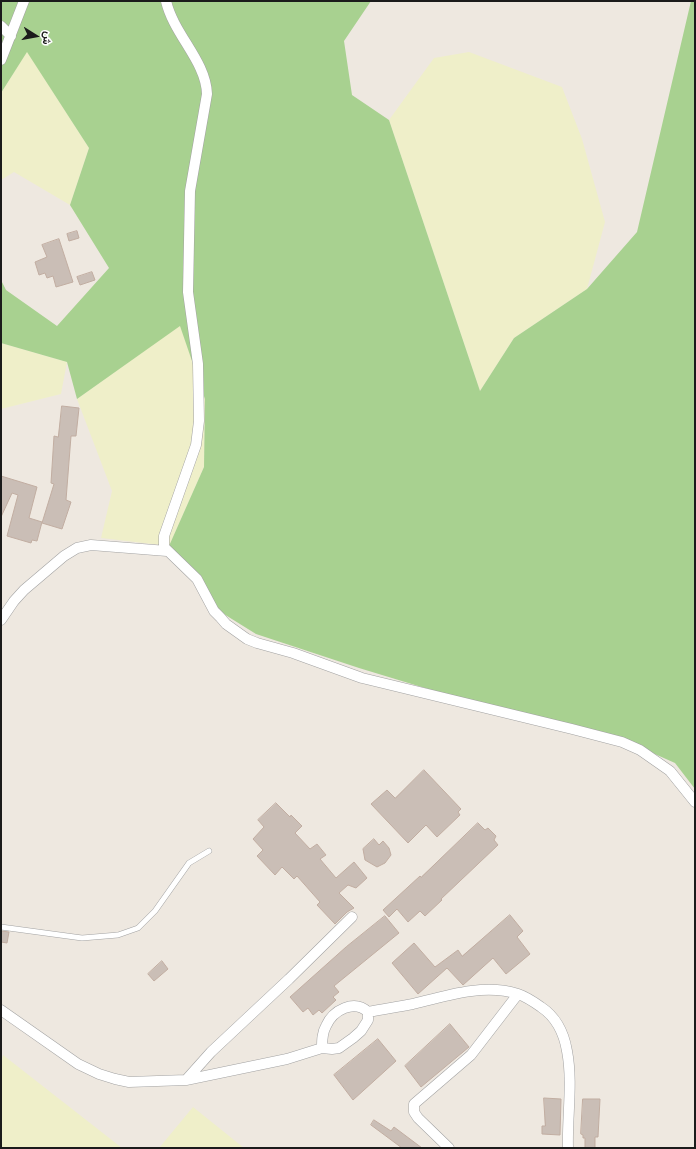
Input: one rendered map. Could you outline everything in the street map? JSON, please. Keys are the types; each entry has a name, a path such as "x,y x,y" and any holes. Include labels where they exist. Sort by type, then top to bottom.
{"street":[{"path":"1,60 24,1"},
{"path":"166,1 175,26 203,73 207,94 190,191 188,292 198,364 199,422 196,445 164,536 164,547 197,579 214,611 226,624 247,639 362,678 622,742 640,750 670,771 695,802"},
{"path":"1,26 11,36"},
{"path":"1,620 14,601 24,590 64,556 78,548 99,545 167,551"},
{"path":"186,1080 211,1052 289,979 352,917"},
{"path":"322,1048 323,1033 326,1024 342,1008 348,1006 362,1008 368,1012 458,993 484,990 504,991 518,994 532,1000 546,1010 555,1019 563,1035 569,1064 568,1148"},
{"path":"449,1148 418,1118 414,1112 414,1104 471,1055 518,994"},
{"path":"1,1010 78,1064 99,1074 129,1082 186,1080 287,1059 322,1048 339,1048 353,1038 366,1024 369,1016 368,1012"}],"lane":[{"path":"1,927 82,938 125,933 138,928 155,911 189,863 209,851"}],"green space":[{"path":"1,1 371,1 344,41 352,95 389,120 480,391 514,338 587,289 637,232 691,1 695,1 695,789 675,763 630,743 471,702 359,668 256,634 219,611 169,546 204,467 205,399 180,326 77,399 67,362 1,343 1,280 6,290 57,326 109,268 70,205 89,148 27,52 1,93"},
{"path":"27,51 89,148 70,205 14,172 1,180 1,93"},
{"path":"469,52 562,87 582,139 605,222 587,289 514,338 480,391 389,120 434,58"},
{"path":"180,325 205,399 204,467 169,546 101,538 112,491 77,399"},
{"path":"1,343 67,362 61,394 1,409"},
{"path":"3,1055 122,1148 1,1148 1,1065"},
{"path":"193,1107 244,1148 159,1148"}],"building":[{"path":"77,231 79,238 69,241 67,234"},
{"path":"59,239 73,282 56,287 53,276 47,278 45,273 39,275 35,262 47,257 42,245"},
{"path":"92,272 95,280 80,285 77,277"},
{"path":"62,406 79,408 76,436 71,436 66,500 71,502 62,529 42,523 54,484 51,483 54,436 58,437"},
{"path":"1,476 37,487 29,518 42,522 37,541 32,540 31,543 7,536 18,495 12,493 1,517"},
{"path":"424,770 461,809 458,812 460,815 437,837 426,825 408,843 371,804 387,790 395,798"},
{"path":"276,803 290,817 291,815 302,826 295,833 310,849 317,844 326,855 320,859 336,878 354,862 367,878 356,888 348,885 339,893 354,908 347,912 335,924 317,905 320,902 297,876 294,879 282,867 275,875 257,856 263,850 253,839 264,827 258,820"},
{"path":"478,823 485,830 488,828 496,836 494,840 498,845 425,916 420,911 408,922 397,909 389,917 383,910 420,876 421,877"},
{"path":"374,839 379,845 383,841 389,848 391,855 385,863 377,867 365,860 363,849"},
{"path":"510,915 523,931 517,937 530,954 506,974 493,958 463,985 447,968 418,994 392,963 414,943 435,967 458,950 462,956"},
{"path":"385,916 399,933 334,986 339,992 333,997 336,1000 322,1013 319,1010 313,1015 308,1008 303,1012 290,997 346,947"},
{"path":"1,931 9,932 7,943 1,942"},
{"path":"162,961 168,969 154,981 148,974"},
{"path":"450,1024 469,1047 421,1087 405,1066"},
{"path":"378,1039 396,1061 353,1100 334,1075"},
{"path":"544,1098 561,1099 560,1135 542,1134 542,1126 545,1126"},
{"path":"583,1099 600,1099 598,1137 595,1137 595,1148 585,1148 585,1138 583,1138 583,1135 581,1134"},
{"path":"374,1120 391,1131 394,1127 422,1148 402,1148 371,1125"}]}
